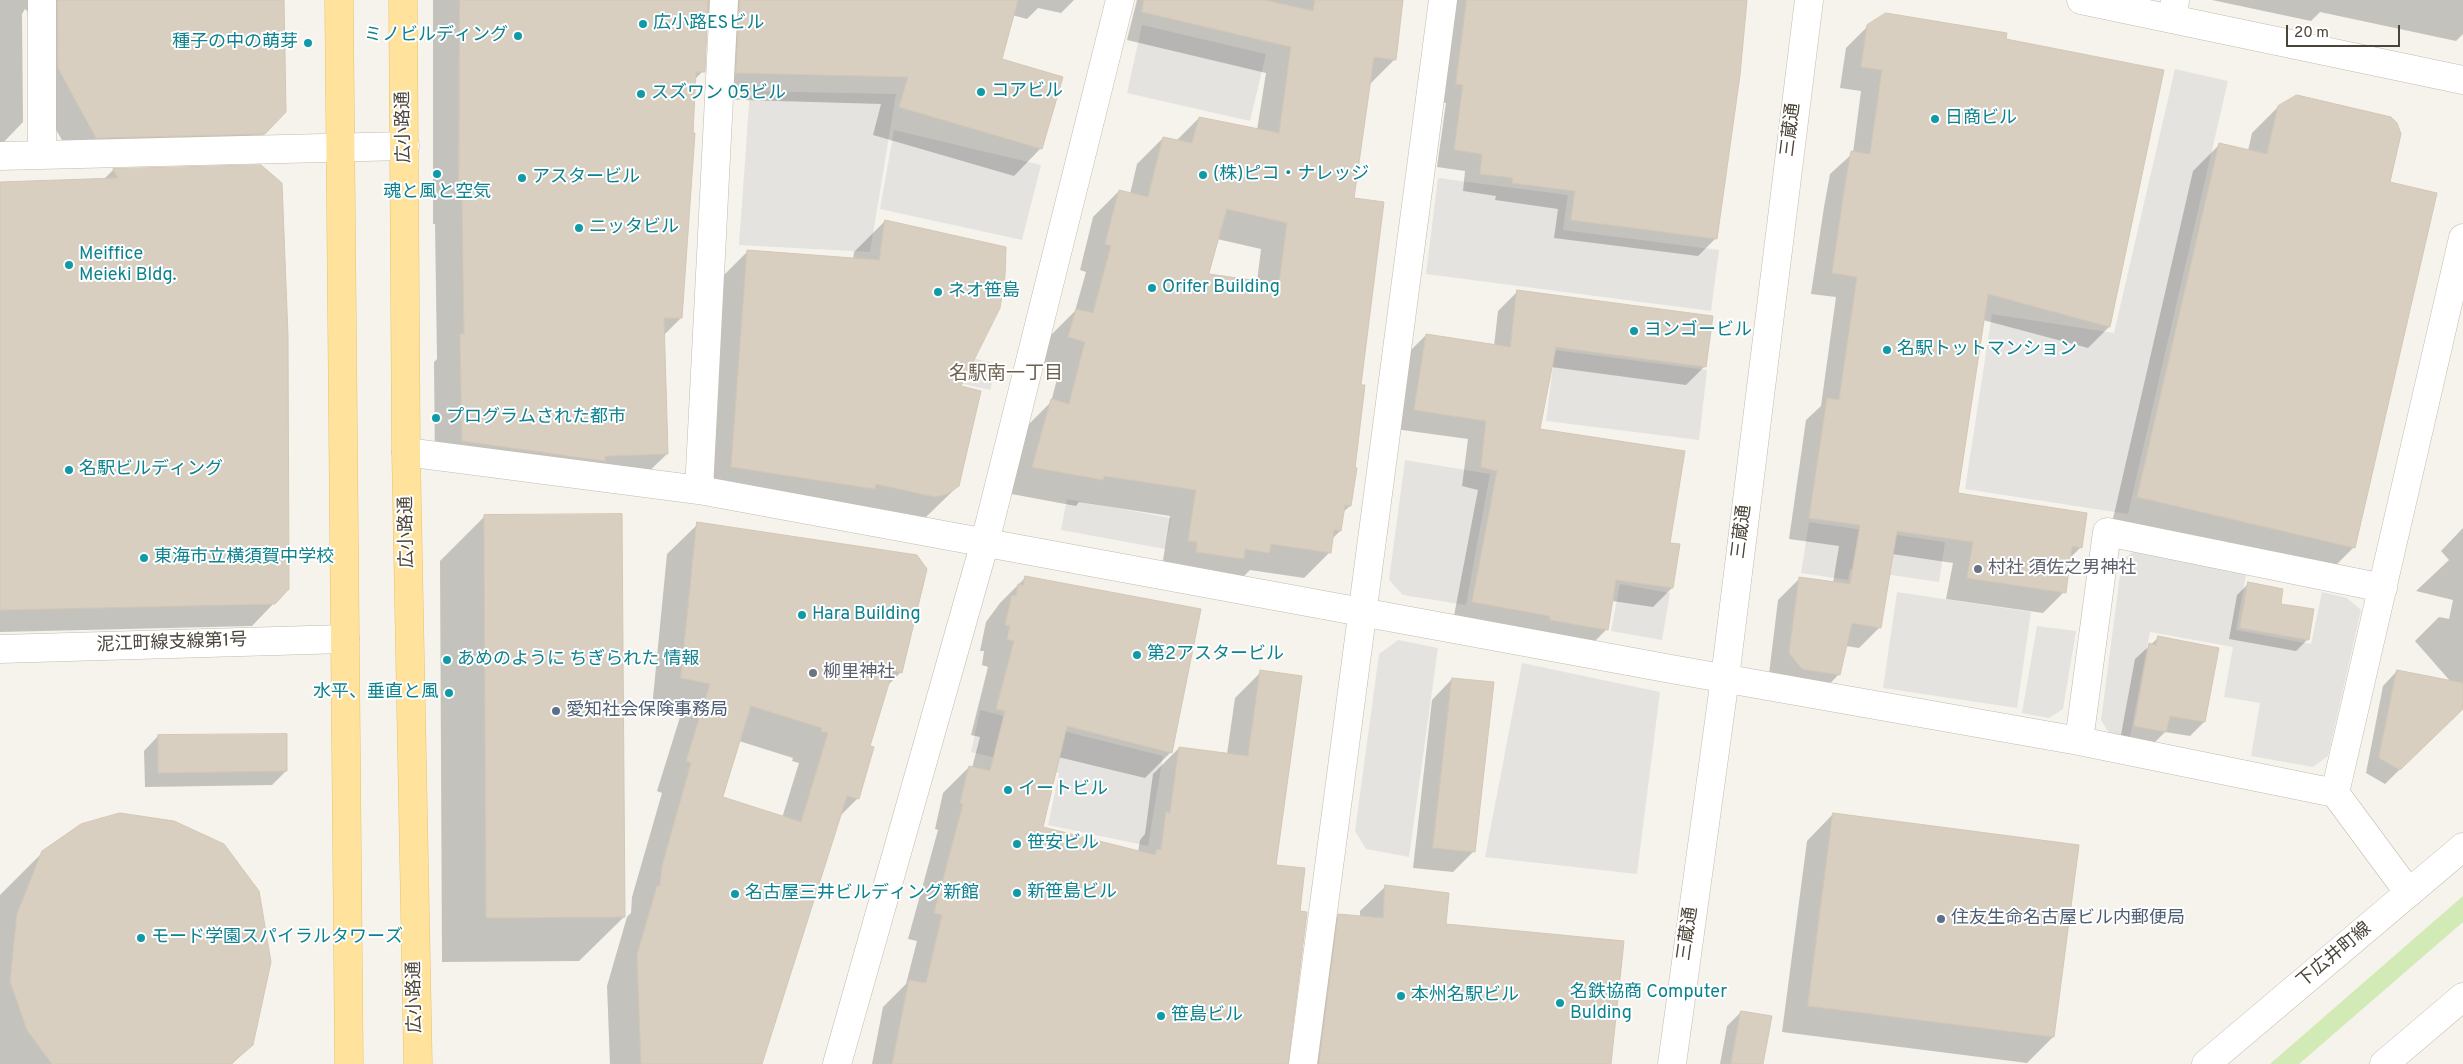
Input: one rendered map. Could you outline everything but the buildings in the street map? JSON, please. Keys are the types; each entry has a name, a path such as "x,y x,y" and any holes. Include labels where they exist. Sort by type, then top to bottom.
{"main road":[{"path":"339,0 349,1064"},
{"name":"広小路通","path":"403,0 406,452 418,1064"}],"street":[{"path":"42,0 42,154"},
{"path":"699,490 724,0"},
{"path":"837,1064 985,542 1120,0"},
{"path":"1303,1064 1443,0"},
{"name":"三蔵通","path":"1672,1064 1724,678 1809,0"},
{"path":"2081,0 2174,10 2463,80"},
{"path":"0,156 405,146"},
{"path":"2335,793 2463,238"},
{"path":"406,452 699,490 1724,678 2079,741 2335,793 2409,893"},
{"path":"2079,741 2107,532 2383,588"},
{"name":"泥江町線支線第1号","path":"0,649 345,639"},
{"name":"下広井町線","path":"2206,1064 2463,847"},
{"path":"2384,1064 2463,997"}],"green space":[{"path":"2463,896 2463,922 2299,1064 2270,1064"}],"shaded area":[{"path":"1142,25 1266,54 1250,121 1127,93"},
{"path":"2175,69 2228,81 2128,514 1965,489 1992,314 2114,333"},
{"path":"750,91 896,94 870,252 739,245"},
{"path":"894,130 1041,165 1022,240 880,209"},
{"path":"1438,178 1568,195 1563,230 1719,250 1711,311 1426,274"},
{"path":"861,332 997,364 990,390 858,360"},
{"path":"1555,350 1707,370 1699,440 1546,421"},
{"path":"1405,460 1490,474 1466,605 1403,595 1389,580"},
{"path":"1067,499 1171,518 1165,549 1061,530"},
{"path":"1809,522 1945,542 1939,582 1850,569 1848,580 1801,573"},
{"path":"2137,549 2246,575 2236,630 2311,644 2322,592 2347,598 2361,610 2328,756 2313,767 2251,756 2260,703 2224,697 2233,647 2150,632 2130,737 2109,733 2101,720 2122,560"},
{"path":"1620,584 1670,593 1662,640 1611,631"},
{"path":"1897,592 2031,612 2017,708 1883,688"},
{"path":"2037,626 2076,631 2063,709 2049,718 2022,713"},
{"path":"1398,640 1438,648 1409,857 1366,849 1355,831 1379,654"},
{"path":"1522,663 1660,692 1637,874 1485,857"},
{"path":"980,710 1163,756 1148,846 1048,825 1059,773 971,752"}],"place":[{"name":"広小路ESビル","path":"643,24"},
{"name":"ミノビルディング","path":"518,36"},
{"name":"種子の中の萌芽","path":"308,43"},
{"name":"コアビル","path":"981,92"},
{"name":"スズワン 05ビル","path":"641,94"},
{"name":"日商ビル","path":"1935,119"},
{"name":"魂と風と空気","path":"437,174"},
{"name":"(株)ピコ・ナレッジ","path":"1203,175"},
{"name":"アスタービル","path":"522,178"},
{"name":"ニッタビル","path":"579,228"},
{"name":"Meiffice Meieki Bldg.","path":"69,265"},
{"name":"Orifer Building","path":"1152,288"},
{"name":"ネオ笹島","path":"938,292"},
{"name":"ヨンゴービル","path":"1634,331"},
{"name":"名駅トットマンション","path":"1887,350"},
{"name":"プログラムされた都市","path":"436,418"},
{"name":"名駅ビルディング","path":"69,470"},
{"name":"東海市立横須賀中学校","path":"144,558"},
{"name":"村社 須佐之男神社","path":"1978,569"},
{"name":"Hara Building","path":"802,615"},
{"name":"第2アスタービル","path":"1137,655"},
{"name":"あめのように ちぎられた 情報","path":"447,660"},
{"name":"柳里神社","path":"813,673"},
{"name":"水平、垂直と風","path":"449,693"},
{"name":"愛知社会保険事務局","path":"556,711"},
{"name":"イートビル","path":"1008,790"},
{"name":"笹安ビル","path":"1017,844"},
{"name":"新笹島ビル","path":"1017,893"},
{"name":"名古屋三井ビルディング新館","path":"735,894"},
{"name":"住友生命名古屋ビル内郵便局","path":"1941,919"},
{"name":"モード学園スパイラルタワーズ","path":"141,938"},
{"name":"本州名駅ビル","path":"1401,996"},
{"name":"名鉄協商 Computer Bulding","path":"1560,1003"},
{"name":"笹島ビル","path":"1161,1016"}],"district":[{"name":"名駅南一丁目","path":"1006,375"}]}
